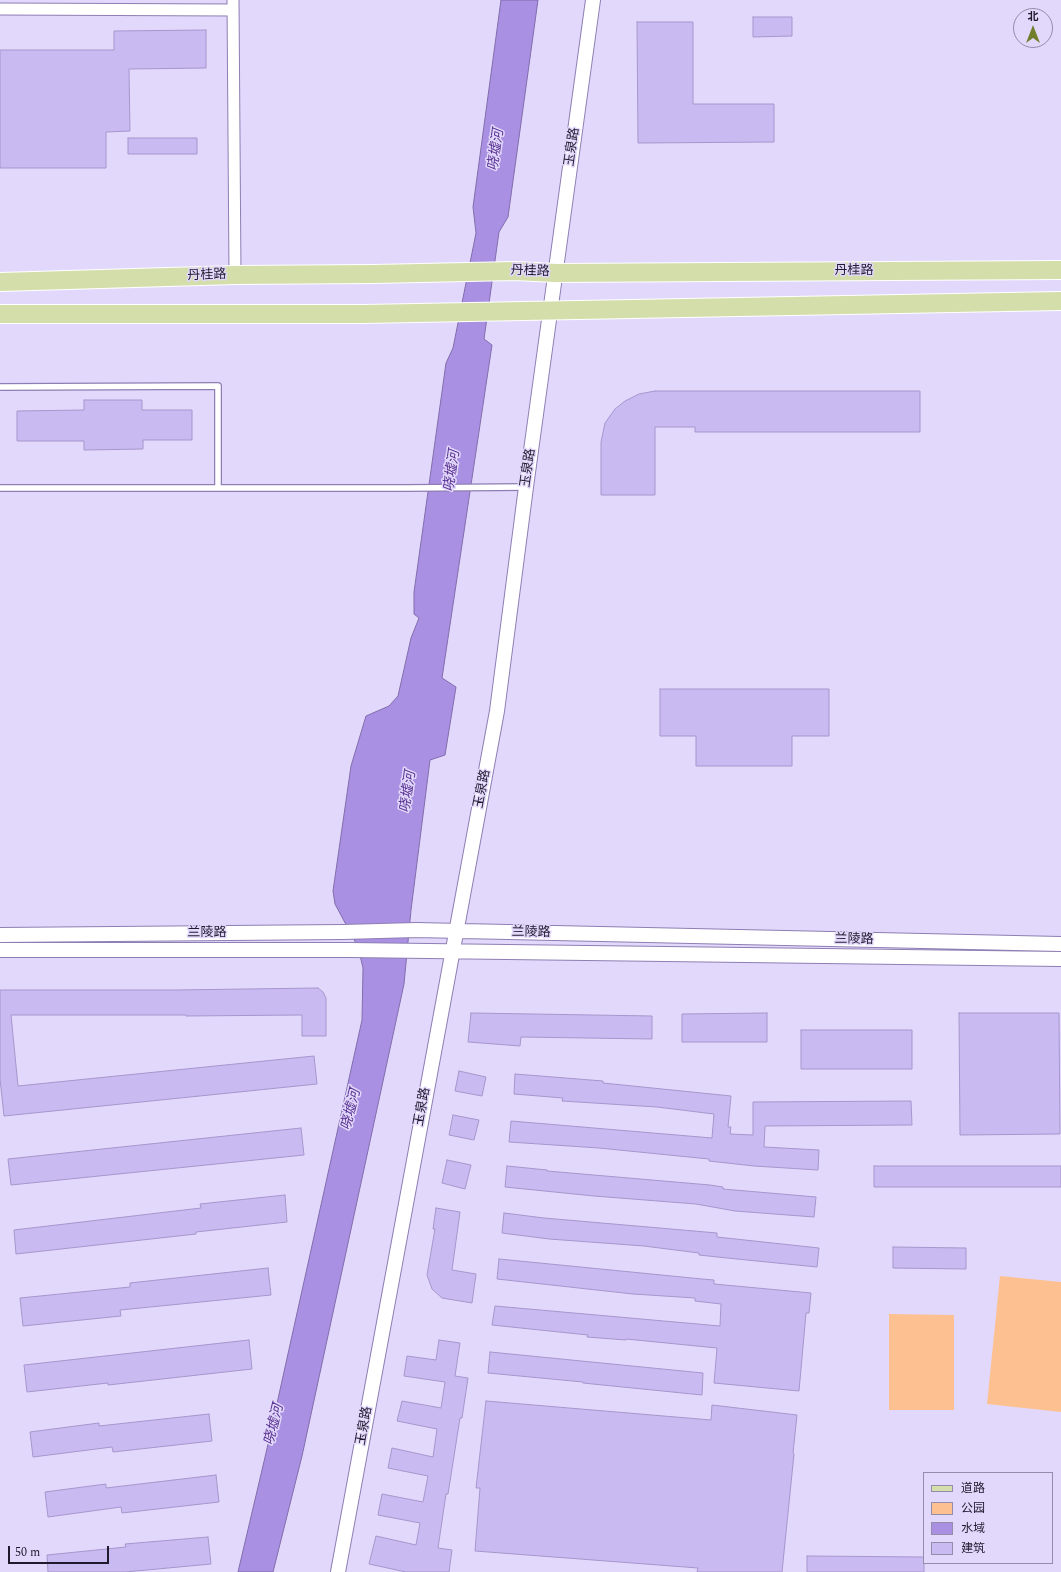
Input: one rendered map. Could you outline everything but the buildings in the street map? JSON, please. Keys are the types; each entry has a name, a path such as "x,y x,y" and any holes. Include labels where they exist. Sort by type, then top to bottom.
{"main road":[{"name":"丹桂路","path":"0,282 234,275 515,271 556,273 1061,270"},
{"path":"0,314 363,314 1061,301"}],"street":[{"name":"玉泉路","path":"338,1572 497,711 526,487 593,0"},
{"path":"0,10 233,5 234,275"},
{"name":"兰陵路","path":"0,935 416,930 1061,944"},
{"name":"兰陵路","path":"0,950 349,950 1061,959"}],"lane":[{"path":"0,387 218,386 218,488"},
{"path":"0,488 526,487"}],"green space":[{"path":"1000,1276 1061,1282 1061,1412 987,1404"},
{"path":"889,1314 954,1315 954,1410 889,1410"}],"water":[{"name":"哓墟河","path":"501,0 538,0 508,217 499,232 484,339 492,345 442,678 456,687 445,755 430,760 411,910 404,984 302,1456 273,1572 238,1572 266,1453 362,1020 363,968 358,947 335,904 333,891 351,766 366,716 389,706 398,696 411,638 419,618 414,614 414,592 446,363 453,348 476,233 473,207"}]}
